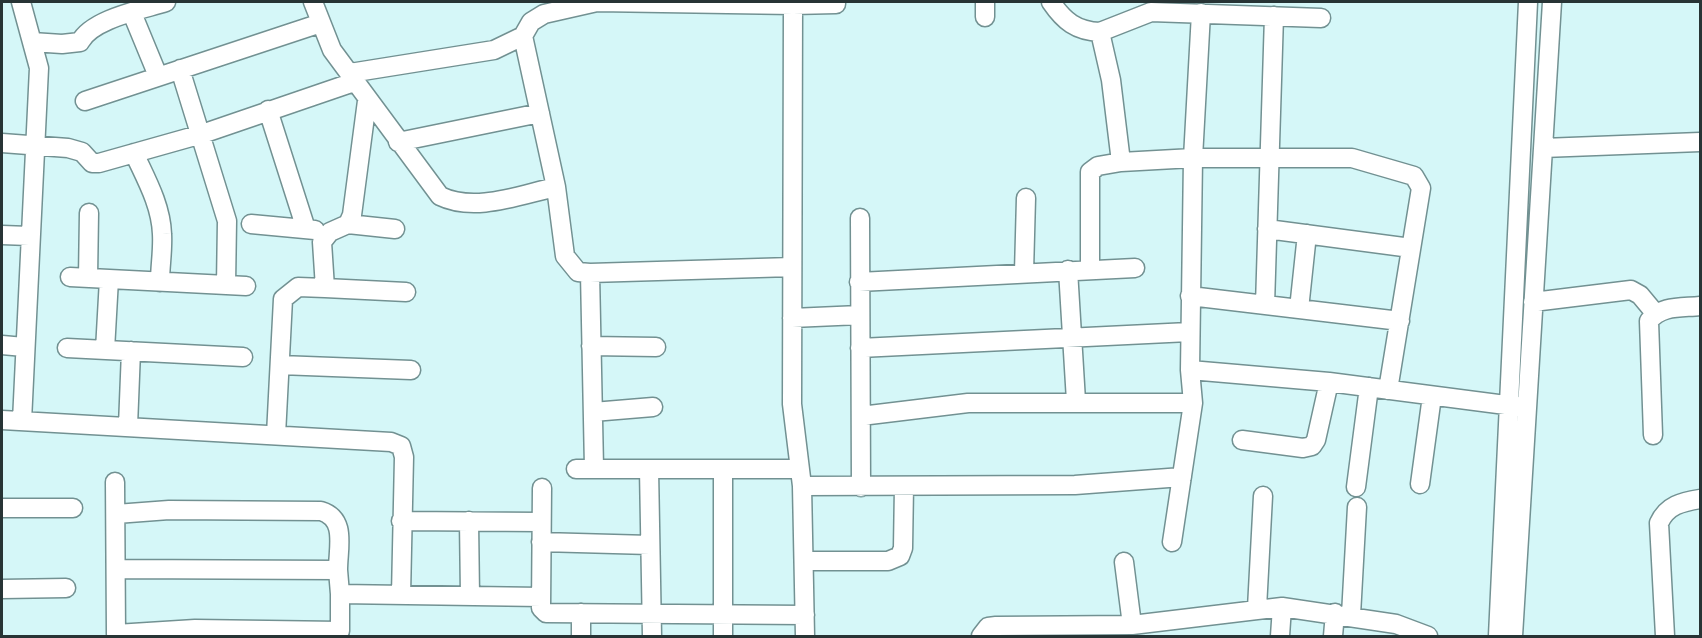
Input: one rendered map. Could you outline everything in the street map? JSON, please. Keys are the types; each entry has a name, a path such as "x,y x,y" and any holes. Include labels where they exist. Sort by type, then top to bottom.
{"street":[{"path":"21,2 39,68 33,146 22,421"},
{"path":"32,42 80,42 84,33 95,25 166,2"},
{"path":"313,2 332,50 367,101 440,196 455,204 470,205 556,187"},
{"path":"2,143 68,148 82,152 92,163 202,134 352,78 495,50 523,36 531,22 544,14 597,2 836,4"},
{"path":"1051,2 1063,19 1072,25 1079,29 1100,32 1151,12 1321,18"},
{"path":"1513,636 1528,2"},
{"path":"1498,636 1517,407 1533,302 1552,2"},
{"path":"793,3 792,404 801,478 805,636"},
{"path":"132,13 158,76"},
{"path":"1172,542 1193,403 1189,332 1193,158 1201,13"},
{"path":"1265,305 1274,16"},
{"path":"85,101 321,23"},
{"path":"1100,32 1111,80 1121,162"},
{"path":"523,36 556,187 565,256 578,272 792,267"},
{"path":"180,69 228,222 226,285"},
{"path":"348,224 352,215 367,101"},
{"path":"268,110 306,229"},
{"path":"398,142 540,112"},
{"path":"1543,148 1701,142"},
{"path":"134,153 153,195 160,220 162,234 160,282"},
{"path":"1090,269 1090,172 1098,166 1121,162 1193,158 1352,158 1414,176 1421,188 1388,390"},
{"path":"1024,272 1026,198"},
{"path":"89,213 79,278 246,286"},
{"path":"860,218 861,487"},
{"path":"251,224 330,232"},
{"path":"325,288 322,242 330,232 348,224 395,229"},
{"path":"1267,229 1411,248"},
{"path":"1299,309 1307,234"},
{"path":"2,235 29,236"},
{"path":"859,282 1135,268"},
{"path":"1068,270 1076,401"},
{"path":"590,273 594,468"},
{"path":"105,350 109,279"},
{"path":"276,435 283,299 298,287 406,292"},
{"path":"1533,302 1631,290 1640,295 1655,313"},
{"path":"1190,296 1400,321"},
{"path":"1653,435 1649,321 1655,313 1664,309 1701,306"},
{"path":"792,318 860,315"},
{"path":"860,348 1189,332"},
{"path":"2,345 24,347"},
{"path":"591,346 656,347"},
{"path":"67,348 243,357"},
{"path":"128,426 131,351"},
{"path":"280,365 411,369"},
{"path":"1190,370 1329,382 1517,407"},
{"path":"1242,440 1303,448 1312,446 1316,440 1329,382"},
{"path":"1356,487 1369,387"},
{"path":"1420,484 1432,396"},
{"path":"861,416 968,403 1076,401 1193,403"},
{"path":"593,412 653,407"},
{"path":"2,420 391,442 401,446 404,458 400,595"},
{"path":"576,469 723,470 861,487 1076,485 1182,477"},
{"path":"650,469 652,636"},
{"path":"723,470 723,636"},
{"path":"115,482 116,635 195,629 226,633 340,634 339,523 333,514 321,511 169,510 116,514"},
{"path":"804,561 888,561 900,556 903,548 904,486"},
{"path":"542,488 541,608 546,613 805,615"},
{"path":"1257,608 1263,496"},
{"path":"1665,636 1659,523 1665,511 1676,505 1701,499"},
{"path":"1333,636 1343,614 1357,507"},
{"path":"2,508 73,508"},
{"path":"401,521 541,522"},
{"path":"470,521 470,596"},
{"path":"541,542 650,544"},
{"path":"1124,562 1132,625"},
{"path":"117,569 338,570"},
{"path":"2,590 66,588"},
{"path":"340,594 541,597"},
{"path":"1280,636 1282,607"},
{"path":"981,636 988,627 996,626 1132,625 1257,608 1282,607 1343,614 1428,636"},
{"path":"581,613 581,636"}]}
